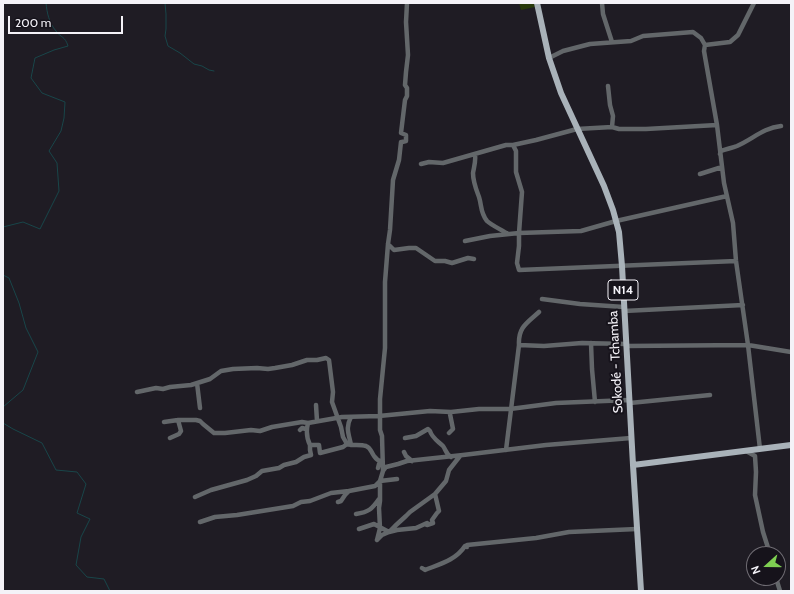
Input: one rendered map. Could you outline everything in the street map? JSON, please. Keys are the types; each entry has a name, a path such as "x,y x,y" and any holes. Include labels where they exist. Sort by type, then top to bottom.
{"main road":[{"name":"Sokodé - Tchamba","path":"537,3 549,58 561,92 604,186 616,221 622,266 641,591"},
{"path":"633,465 791,445"}],"street":[{"path":"407,3 406,22 408,62 405,85 407,96 405,100 401,133 406,135 406,141 401,142 399,160 393,180 385,282 385,348 379,416 382,436 383,471 380,481 380,528 377,540 382,535 389,532 416,528 427,523 427,525 433,523 432,520 439,512 435,494"},
{"path":"602,3 603,14 612,42"},
{"path":"705,45 730,42 738,36 754,3"},
{"path":"549,58 563,51 590,44 631,41 643,36 693,32 701,38 705,45 704,51 710,92 717,125 727,196 733,223 736,261 743,305 760,449"},
{"path":"608,86 613,116 612,127"},
{"path":"421,164 429,162 444,163 506,145 536,140 578,129 612,127 619,129 646,130 717,125"},
{"path":"720,154 721,151 736,147 763,131 781,126"},
{"path":"512,145 516,151 516,172 522,192 517,263 519,270 736,261"},
{"path":"475,155 476,159 473,174 481,209 488,222 508,234"},
{"path":"700,174 722,167"},
{"path":"465,241 490,236 519,233 581,231 616,221 727,196"},
{"path":"388,244 394,250 416,248 435,260 452,263 468,258 474,259"},
{"path":"542,299 624,309 743,305"},
{"path":"506,450 520,332 524,325 539,312"},
{"path":"518,345 544,346 591,343 626,345 748,345 791,352"},
{"path":"591,343 595,402"},
{"path":"137,392 156,388 163,389 191,385 210,379 221,371 257,368 268,369 292,365 307,360 326,358 329,360 333,392 332,402 341,427 343,438 349,444"},
{"path":"197,383 200,408"},
{"path":"164,422 196,420 200,421 214,433 225,433 251,430 260,431 272,427 337,418 430,411 452,412 476,409 510,409 556,403 629,401 710,395"},
{"path":"316,405 317,421"},
{"path":"427,416 430,411"},
{"path":"449,433 453,429 450,414 452,412"},
{"path":"411,413 415,418"},
{"path":"349,444 348,423 351,417"},
{"path":"170,437 181,431 178,420"},
{"path":"308,423 306,429 311,455"},
{"path":"300,430 302,428 306,429"},
{"path":"405,438 416,436 428,429 444,447 446,454 451,457"},
{"path":"383,471 389,465 407,461 632,438"},
{"path":"195,497 211,490 247,480 256,476 262,471 279,468 296,462 304,457 343,447 349,444 367,446 371,449 375,458 382,462"},
{"path":"310,445 319,445 320,453"},
{"path":"744,450 755,456 755,495 767,546"},
{"path":"404,452 412,461"},
{"path":"389,532 410,512 435,494 446,481 449,470 460,456"},
{"path":"378,468 379,464 382,462"},
{"path":"200,522 215,517 293,506 301,502 310,501 331,494 376,486 380,481 397,479"},
{"path":"338,502 341,501 345,494 349,491"},
{"path":"356,514 368,512 379,499"},
{"path":"359,529 374,524 389,532"},
{"path":"422,568 425,570 449,560 461,552 465,546 467,547 467,545 536,538 569,532 637,529"}],"green space":[{"path":"519,3 534,3 535,7 521,10"}],"waterway":[{"path":"3,227 23,222 40,229 59,191 57,163 49,151 61,131 65,102 42,93 31,78 35,58 68,46 66,40 52,25 46,3"},
{"path":"165,3 165,36 168,46 194,64 214,71"},
{"path":"3,275 9,278 19,303 26,328 38,352 23,390 3,407"},
{"path":"3,423 42,443 56,470 77,472 86,484 77,513 90,519 81,537 76,565 87,577 104,579 110,591"}]}
